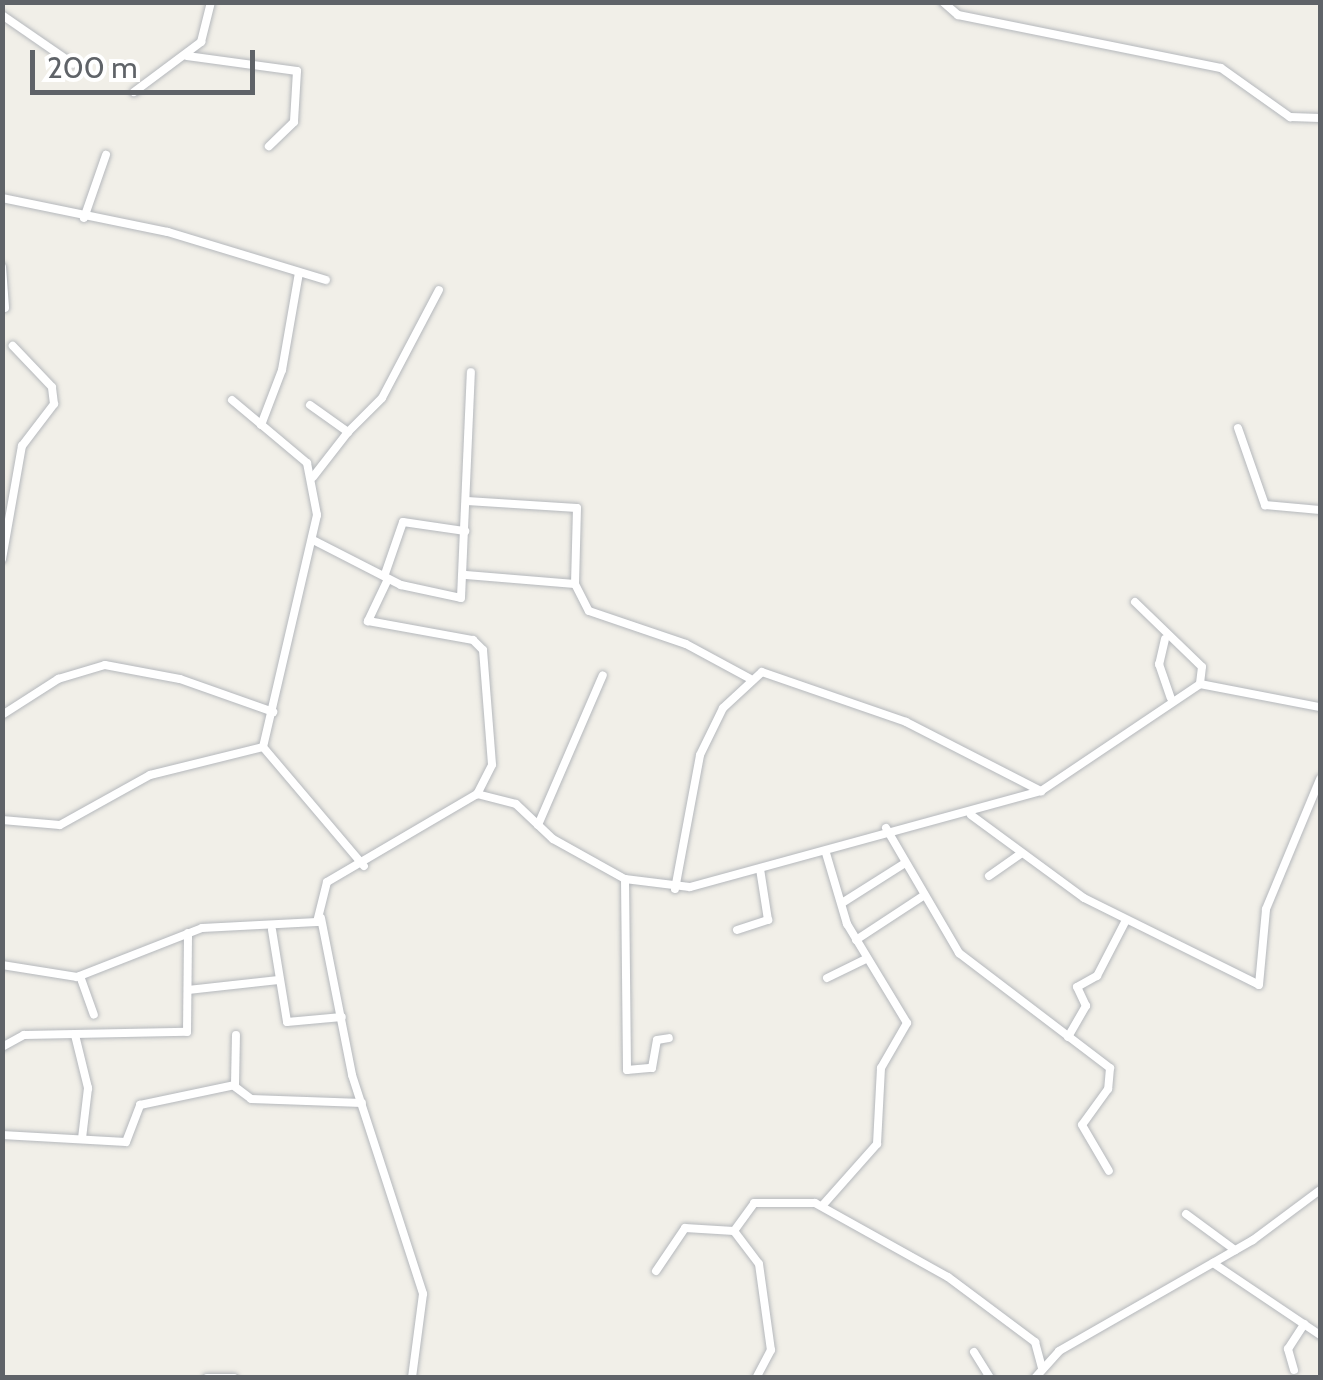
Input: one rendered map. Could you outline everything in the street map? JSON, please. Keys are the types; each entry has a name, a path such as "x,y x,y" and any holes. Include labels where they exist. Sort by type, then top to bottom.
{"street":[{"path":"134,92 201,42 212,2"},
{"path":"943,2 958,15 1220,68 1290,117 1320,118"},
{"path":"2,15 72,64"},
{"path":"186,56 297,71 294,122 270,146"},
{"path":"84,218 106,155"},
{"path":"2,198 84,218 168,232 326,280"},
{"path":"2,266 4,308"},
{"path":"261,425 282,370 299,273"},
{"path":"263,746 313,540 313,477 348,432 382,398 439,290"},
{"path":"2,559 22,446 54,404 52,387 12,346"},
{"path":"313,540 386,577 454,599 466,575 470,372"},
{"path":"232,400 313,477"},
{"path":"310,405 348,432"},
{"path":"1238,428 1265,505 1320,510"},
{"path":"468,501 577,508 574,584 589,611 686,644 749,678 778,671 1041,791"},
{"path":"412,1378 423,1294 362,1103 321,918 323,886 364,866 477,794 492,765 483,650 472,640 368,621 377,586 386,577 403,522 465,531"},
{"path":"466,575 574,584"},
{"path":"1135,602 1165,639 1202,667 1200,684"},
{"path":"1165,639 1159,664 1171,698"},
{"path":"2,715 58,679 104,666 180,679 273,712"},
{"path":"538,825 604,674"},
{"path":"675,889 700,755 749,678"},
{"path":"477,794 516,804 538,825 626,879 675,889 826,852 886,828 971,814 1041,791 1171,698 1200,684 1320,707"},
{"path":"2,820 60,825 150,775 263,746"},
{"path":"263,746 364,866"},
{"path":"971,814 1021,854 1126,920 1259,986 1266,909 1320,778"},
{"path":"886,828 923,896 976,970 1111,1069 1082,1125 1110,1171"},
{"path":"822,1206 876,1144 880,1068 907,1023 856,940 826,852"},
{"path":"988,876 1021,854"},
{"path":"842,903 905,863"},
{"path":"737,930 768,920 760,869"},
{"path":"626,879 627,1070 652,1068 656,1040 670,1038"},
{"path":"856,940 923,896"},
{"path":"2,965 80,976 188,933 272,930 321,918"},
{"path":"1068,1037 1086,1006 1077,986 1097,976 1126,920"},
{"path":"272,930 287,1022 342,1017"},
{"path":"2,1047 11,1037 183,1034 188,933"},
{"path":"826,978 866,958"},
{"path":"80,976 94,1015"},
{"path":"188,990 278,980"},
{"path":"74,1035 88,1088 82,1138"},
{"path":"234,1086 236,1035"},
{"path":"234,1086 251,1100 362,1103"},
{"path":"2,1136 126,1142 139,1106 234,1086"},
{"path":"1038,1375 1236,1250 1320,1190"},
{"path":"734,1230 758,1202 822,1206 1007,1321 1038,1346 1038,1375"},
{"path":"1186,1214 1236,1250"},
{"path":"656,1271 685,1228 734,1230"},
{"path":"734,1230 759,1264 770,1350 756,1378"},
{"path":"1214,1263 1320,1334"},
{"path":"1294,1370 1288,1348 1304,1324"},
{"path":"974,1352 990,1378"},
{"path":"208,1378 234,1378"}]}
